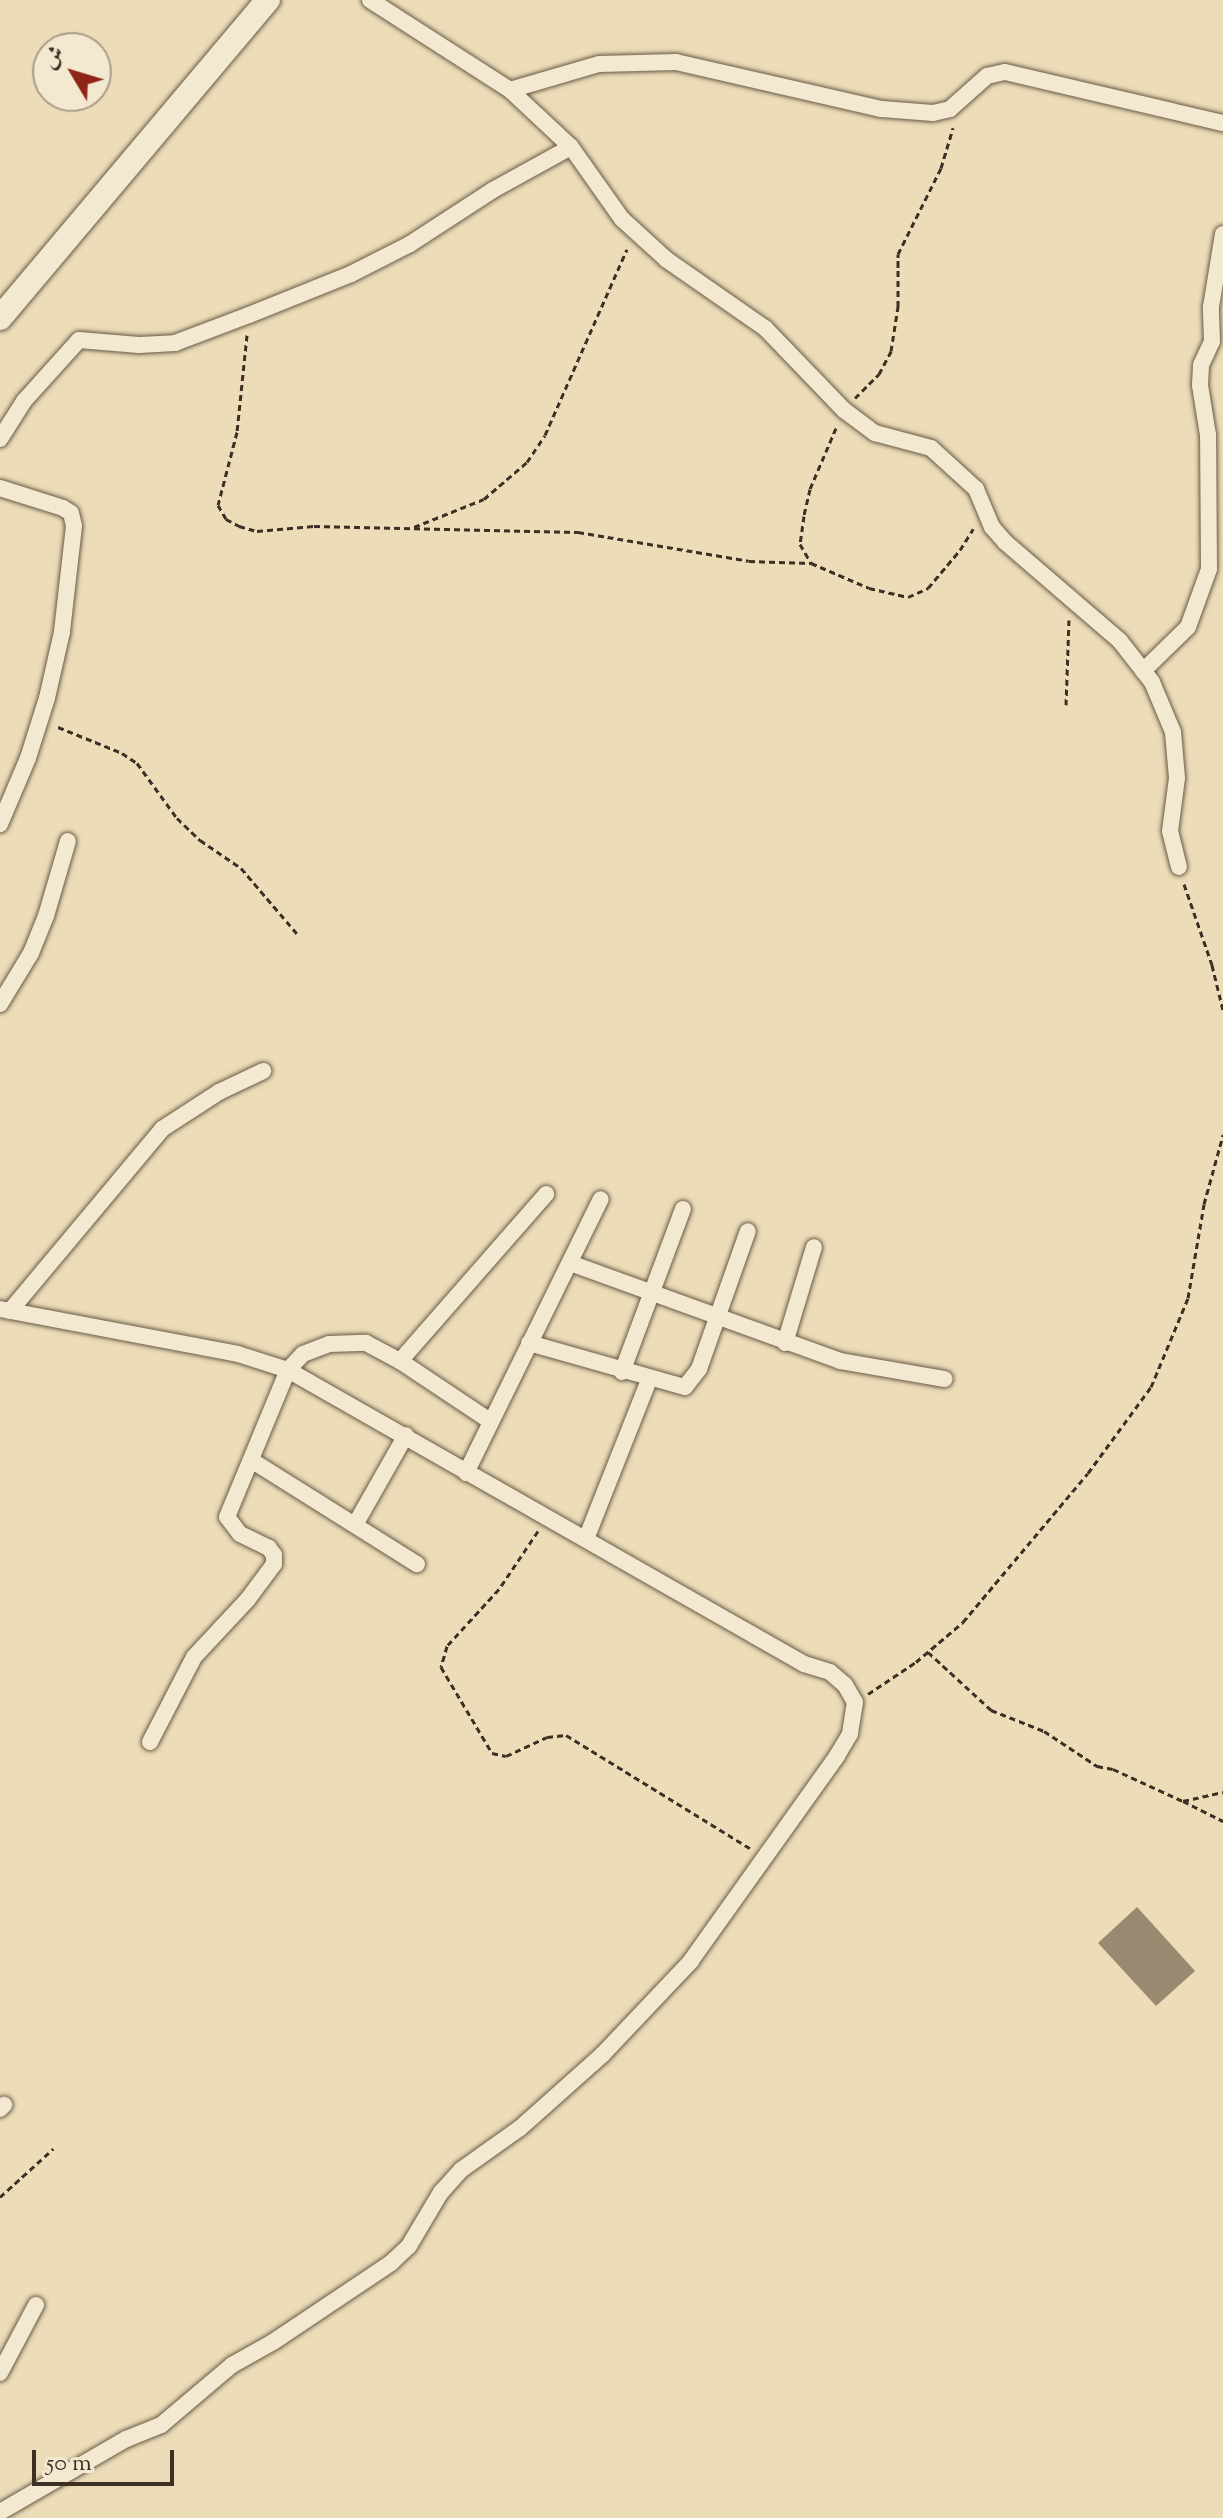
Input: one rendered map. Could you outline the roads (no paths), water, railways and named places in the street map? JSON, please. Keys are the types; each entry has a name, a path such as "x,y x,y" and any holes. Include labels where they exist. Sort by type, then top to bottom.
{"street":[{"path":"0,318 114,188 268,0"},
{"path":"370,0 510,90 571,147 609,203 635,231 667,260 765,328 844,410 875,433 931,448 976,489 992,527 1005,542 1120,641 1152,682 1173,732 1177,778 1170,831 1179,867"},
{"path":"510,90 599,64 637,60 676,62 882,109 942,112 978,81 1005,72 1223,123"},
{"path":"0,439 24,401 79,340 139,345 175,343 249,315 351,274 410,244 493,190 571,147"},
{"path":"1143,671 1188,627 1209,569 1208,435 1200,385 1201,365 1212,341 1211,307 1223,234"},
{"path":"0,488 63,508 71,513 74,526 62,632 39,720 0,824"},
{"path":"0,1004 6,984 46,916 68,841"},
{"path":"5,1310 162,1129 219,1092 263,1071"},
{"path":"400,1361 546,1194"},
{"path":"466,1473 601,1199"},
{"path":"622,1372 683,1209"},
{"path":"529,1343 649,1380 685,1387 699,1369 748,1231"},
{"path":"785,1343 814,1247"},
{"path":"570,1263 785,1343 861,1366 944,1379"},
{"path":"0,2512 126,2439 161,2425 232,2365 273,2342 391,2263 409,2246 441,2192 461,2170 520,2128 640,2016 691,1961 850,1734 855,1702 845,1685 830,1672 804,1664 288,1370 238,1354 5,1310"},
{"path":"150,1742 194,1657 258,1588 274,1564 274,1555 269,1548 240,1534 227,1517 288,1370 303,1354 314,1348 346,1341 366,1343 400,1361 490,1421"},
{"path":"586,1539 649,1380"},
{"path":"356,1523 406,1435"},
{"path":"251,1460 417,1564"},
{"path":"0,2373 36,2305"}]}
